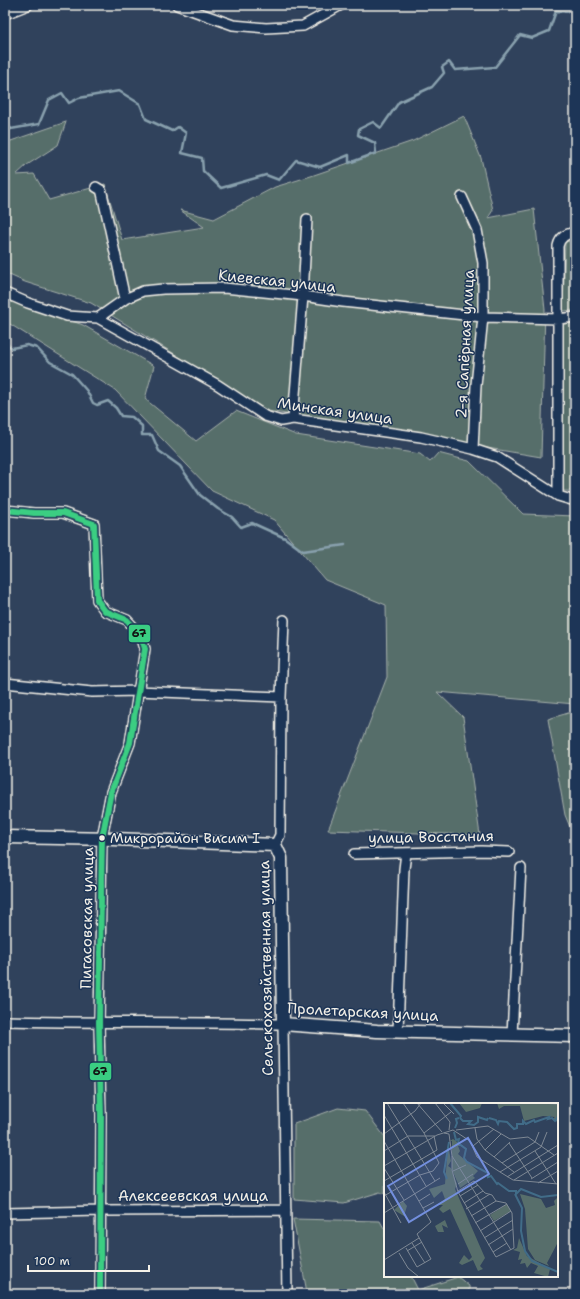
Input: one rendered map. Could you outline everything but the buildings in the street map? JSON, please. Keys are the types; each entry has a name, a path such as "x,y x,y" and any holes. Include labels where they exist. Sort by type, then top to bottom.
{"street":[{"path":"5,14 28,5"},
{"path":"177,5 233,25 266,28 303,26 341,5"},
{"path":"96,187 101,190 102,193 125,299"},
{"name":"2-я Сапёрная улица","path":"462,197 476,230 483,263 483,317 476,385 473,449"},
{"path":"293,419 303,296 307,219"},
{"path":"558,496 558,246 559,241 564,235 575,232"},
{"name":"Киевская улица","path":"98,318 125,299 143,291 224,288 483,317 558,319 575,317"},
{"path":"5,293 28,303 67,316 98,318"},
{"name":"Минская улица","path":"98,318 218,385 265,416 281,420 293,419 421,437 473,449 497,457 558,496 575,501"},
{"name":"Пигасовская улица","path":"5,510 34,513 63,513 94,524 97,600 105,611 127,620 141,635 145,649 130,743 111,792 102,838 99,1023 101,1116 100,1294"},
{"name":"Сельскохозяйственная улица","path":"284,620 281,697 280,836 275,845 281,858 287,1294"},
{"path":"5,683 92,692 138,691 281,697"},
{"path":"5,837 102,838 275,845"},
{"name":"улица Восстания","path":"354,854 481,851 509,852"},
{"path":"398,1031 404,869 406,853"},
{"path":"512,1034 521,868"},
{"name":"Пролетарская улица","path":"5,1022 209,1022 283,1024 398,1031 575,1036"},
{"name":"Алексеевская улица","path":"5,1213 286,1210"}],"green space":[{"path":"464,116 481,158 493,210 488,218 534,209 545,310 541,457 268,411 91,303 25,282 5,273 5,143 66,122 58,145 27,165 16,175 34,174 49,200 105,184 122,240 204,227 180,210 214,219 275,187 413,141"},
{"path":"575,240 575,310 563,311 565,242"},
{"path":"5,297 83,325 154,366 145,399 196,441 236,411 296,435 420,454 430,462 438,453 469,461 523,514 575,516 575,704 437,692 463,717 480,835 328,830 387,677 386,605 325,580 274,520 212,491 115,390 5,321"},
{"path":"575,323 575,491 563,491 562,324"},
{"path":"575,711 575,839 565,815 548,719"},
{"path":"338,1108 365,1111 384,1136 384,1194 380,1192 344,1203 294,1199 294,1124"},
{"path":"293,1219 380,1221 384,1228 384,1277 412,1277 418,1290 458,1277 469,1286 469,1294 306,1294"}],"waterway":[{"path":"5,121 11,129 39,124 49,100 62,93 69,103 79,98 119,91 140,104 146,119 172,131 178,127 186,133 182,153 202,158 203,171 221,188 266,175 279,180 296,160 320,167 349,155 349,163 376,153 375,143 358,135 359,129 373,122 381,128 399,102 432,87 444,73 442,67 449,62 455,70 495,67 520,35 532,38 549,31 556,11 575,12 575,16"},
{"path":"5,343 12,348 27,345 37,348 50,362 72,374 87,391 93,403 97,405 108,401 116,408 121,416 132,417 142,426 142,435 152,435 159,451 180,466 200,495 218,509 232,517 241,527 252,523 285,538 303,551 345,545"}],"transit line":[{"name":"67","path":"5,510 34,513 63,513 94,524 97,600 105,611 127,620 141,635 145,649 130,743 111,792 102,838 99,1023 101,1116 100,1294"}],"place":[{"name":"Микрорайон Висим I","path":"102,838"}]}
